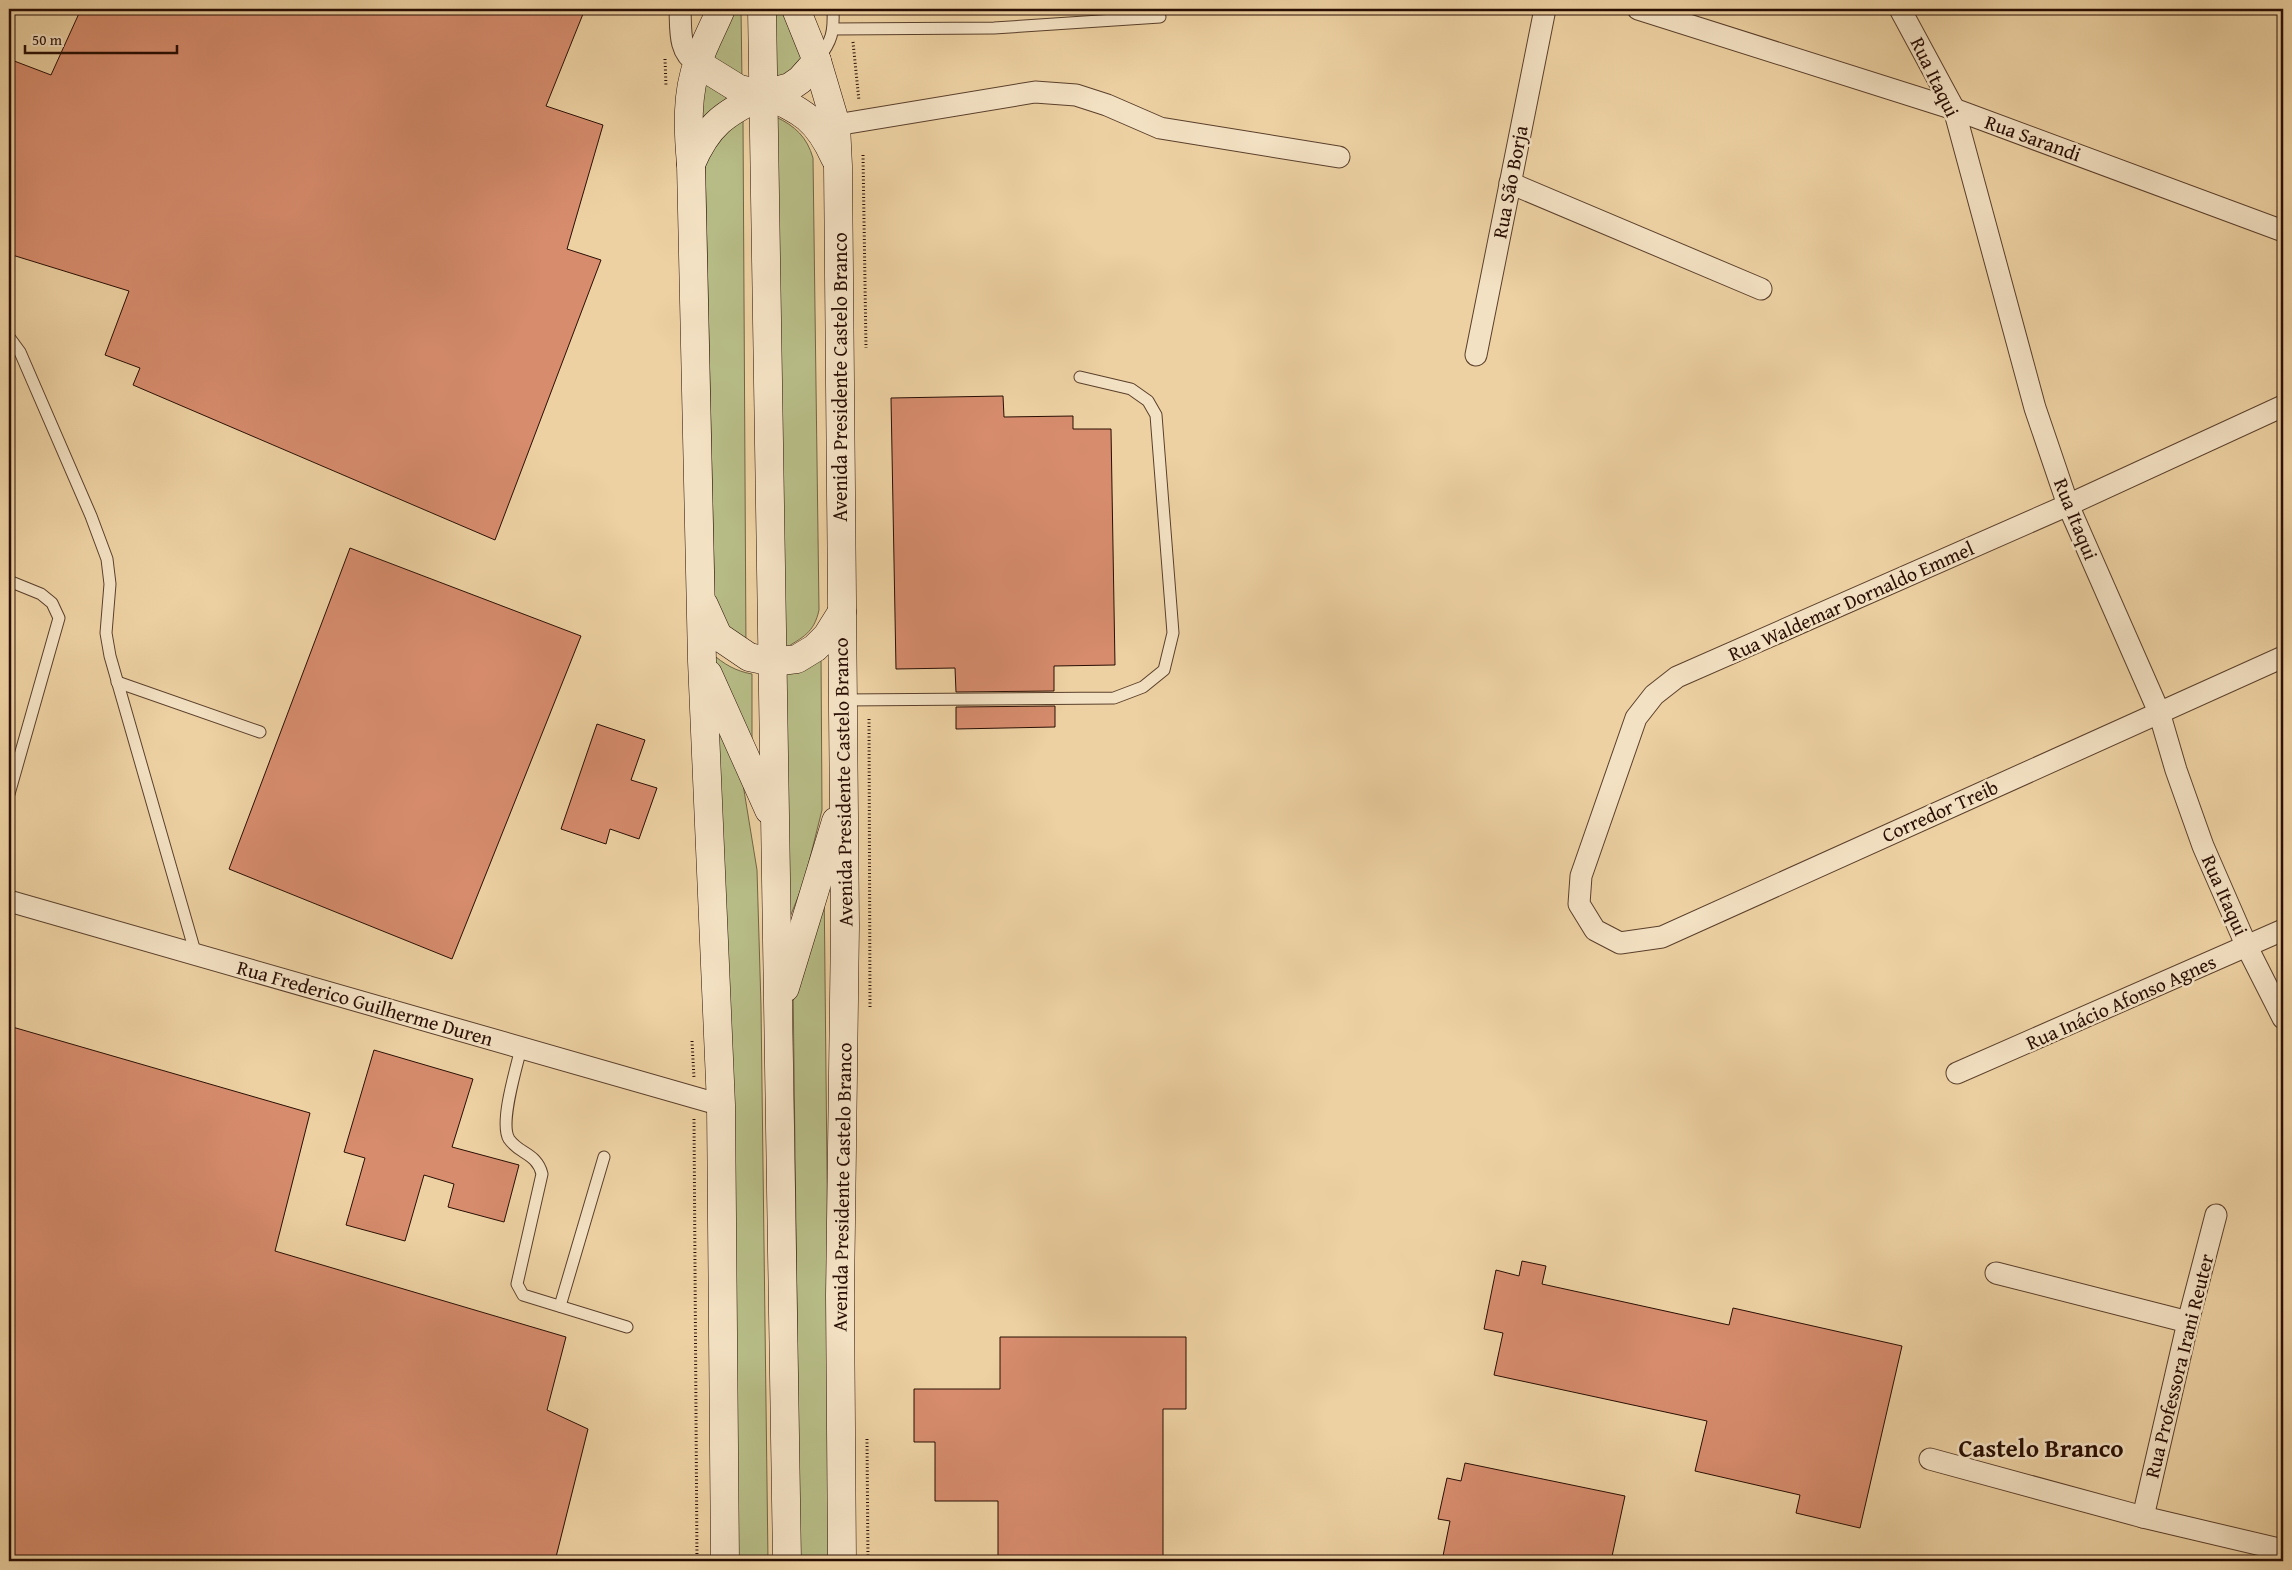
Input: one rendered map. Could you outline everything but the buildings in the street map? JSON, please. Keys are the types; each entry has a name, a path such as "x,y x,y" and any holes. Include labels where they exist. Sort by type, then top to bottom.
{"main road":[{"path":"721,9 698,63 689,105 688,133 691,164 702,661 721,1105 725,1561"},
{"path":"762,9 787,1561"},
{"name":"Avenida Presidente Castelo Branco","path":"796,9 817,61 836,125 838,166 845,926 840,1296 842,1561"},
{"path":"691,164 700,144 717,122 736,108 764,94 790,87 817,61"},
{"path":"698,63 739,89 764,94 793,107 813,120 826,138 838,166"},
{"path":"701,599 718,636 749,657 772,662 796,658 815,648 827,636 842,612"},
{"path":"702,661 774,821"},
{"path":"778,1011 844,794"}],"street":[{"path":"680,9 684,49 691,59 698,63"},
{"name":"Rua São Borja","path":"1476,355 1545,9"},
{"name":"Rua Sarandi","path":"1638,9 1954,109 2283,231"},
{"name":"Rua Itaqui","path":"1900,9 1954,109 2035,408 2068,505 2159,712 2176,770 2204,846 2247,947 2283,1018"},
{"path":"836,125 1035,92 1076,95 1107,105 1160,128 1339,157"},
{"path":"1510,183 1761,289"},
{"name":"Rua Waldemar Dornaldo Emmel","path":"1595,930 1579,904 1581,876 1636,718 1654,695 1677,677 2068,505 2283,406"},
{"name":"Corredor Treib","path":"1595,930 1620,943 1662,937 2283,657"},
{"name":"Rua Frederico Guilherme Duren","path":"9,901 721,1105"},
{"name":"Rua Inácio Afonso Agnes","path":"1957,1073 2283,930"},
{"name":"Rua Professora Irani Reuter","path":"2143,1517 2188,1322 2216,1216"},
{"path":"1996,1273 2188,1322"},
{"path":"1930,1459 2143,1517 2283,1550"}],"lane":[{"path":"817,61 828,47 834,29 833,9"},
{"path":"834,29 994,28 1160,16"},
{"path":"9,337 20,352 91,516 107,559 110,584 106,633 117,682 196,955"},
{"path":"843,700 1114,698 1143,687 1164,670 1173,633 1156,415 1148,400 1131,389 1080,377"},
{"path":"9,581 42,594 52,603 59,618 9,794"},
{"path":"117,682 260,732"},
{"path":"521,1048 508,1103 506,1129 509,1139 536,1160 542,1174 517,1284 523,1296 627,1327"},
{"path":"560,1306 604,1157"}],"green space":[{"path":"730,9 741,9 742,82 709,63"},
{"path":"774,9 787,9 808,59 795,71 775,80"},
{"path":"699,78 731,101 694,137"},
{"path":"776,117 789,124 804,138 813,158 819,610 814,624 807,634 784,649"},
{"path":"743,120 746,652 715,617 705,160 715,138"},
{"path":"821,652 822,810 804,882 788,922 784,675 802,669"},
{"path":"711,653 730,666 752,674 752,756"},
{"path":"712,709 741,772 757,870 761,1006 768,1561 729,1561"},
{"path":"824,878 831,1561 800,1561 793,983"}],"district":[{"name":"Castelo Branco","path":"2041,1448"}]}
